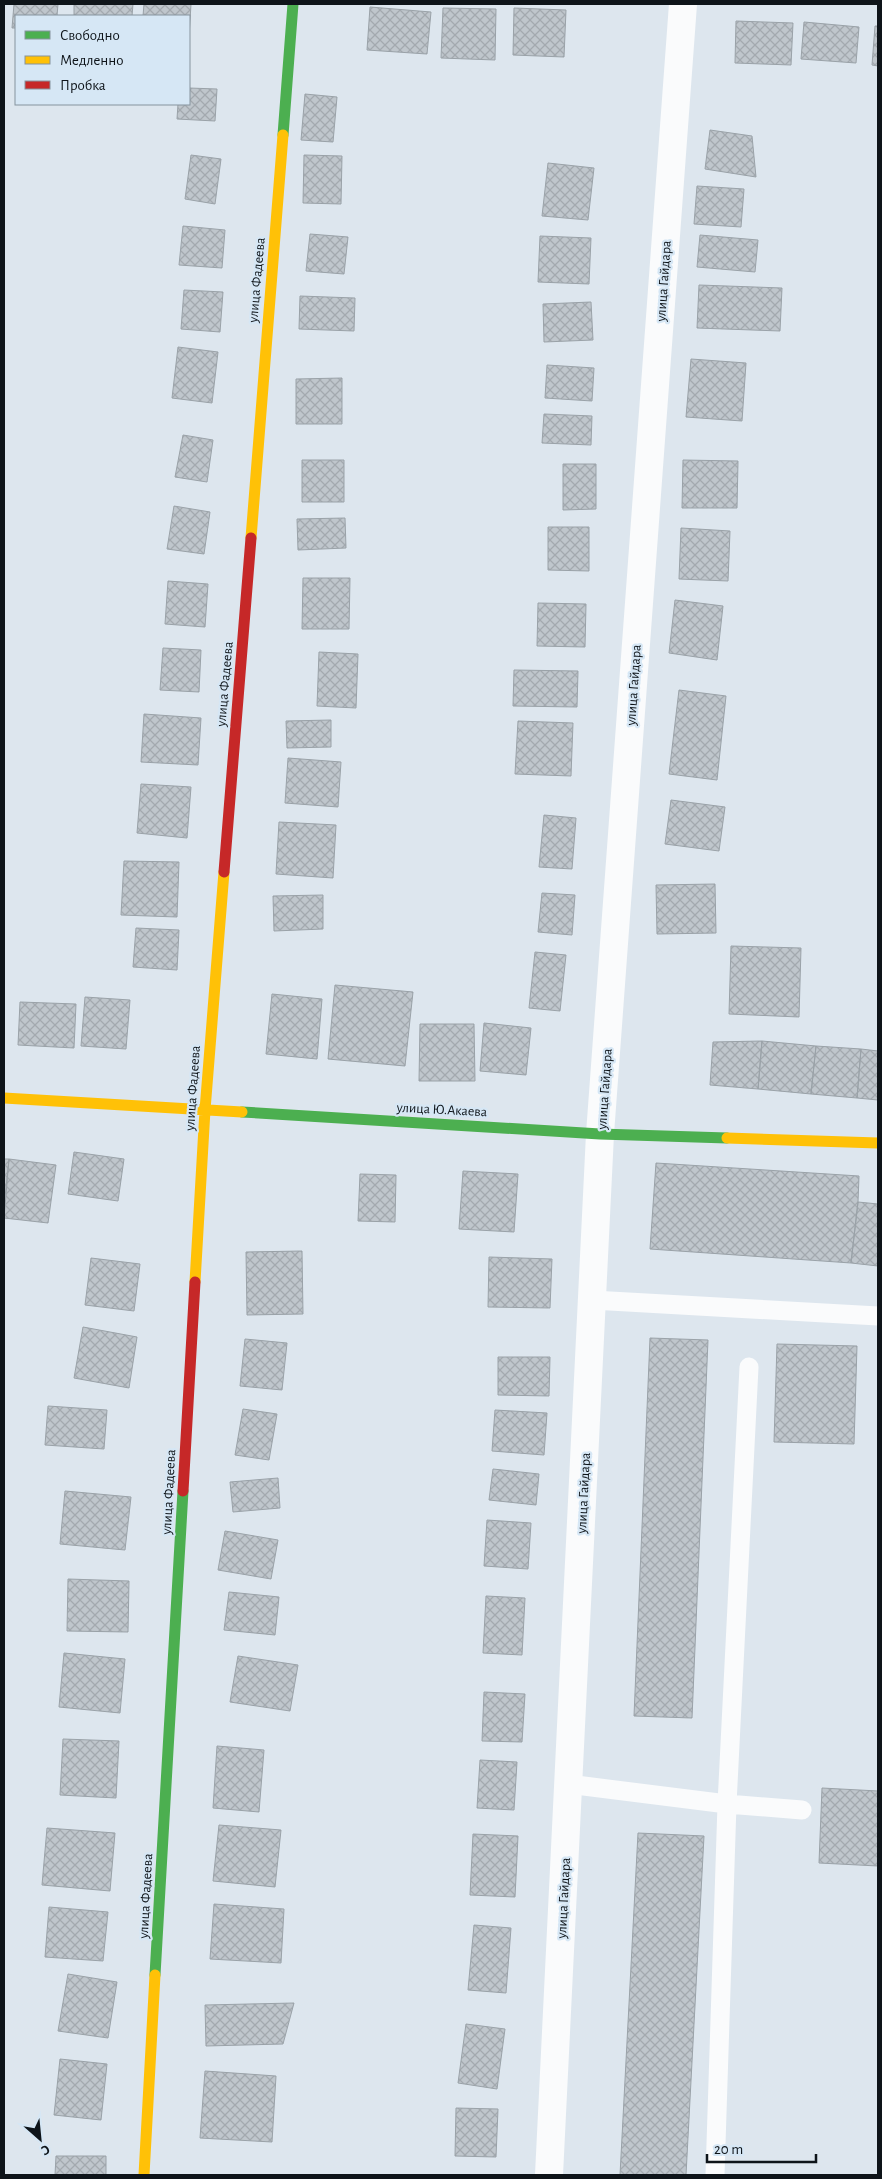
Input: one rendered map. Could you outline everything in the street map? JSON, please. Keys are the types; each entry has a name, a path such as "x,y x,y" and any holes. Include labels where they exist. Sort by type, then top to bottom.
{"street":[{"name":"улица Фадеева","path":"144,2175 205,1110 293,4"},
{"name":"улица Гайдара","path":"549,2175 600,1134 683,4"},
{"name":"улица Ю.Акаева","path":"4,1098 600,1134 878,1143"}],"lane":[{"path":"592,1300 878,1316"},
{"path":"715,2175 727,1804 749,1367"},
{"path":"568,1784 727,1804 802,1810"}],"building":[{"path":"14,4 58,4 57,15 15,15 15,28 12,28"},
{"path":"74,4 133,4 132,15 74,15"},
{"path":"144,4 191,4 190,20 190,15 143,15"},
{"path":"370,7 431,12 427,54 367,50"},
{"path":"443,8 496,9 495,60 441,58"},
{"path":"514,8 566,10 564,57 513,55"},
{"path":"736,21 793,23 791,65 735,63"},
{"path":"804,22 859,27 856,63 801,59"},
{"path":"875,26 878,26 878,66 872,65"},
{"path":"190,88 217,89 215,121 177,119 178,105 190,105"},
{"path":"305,94 337,97 333,142 301,140"},
{"path":"710,130 752,136 756,177 705,169"},
{"path":"191,155 221,159 215,204 185,199"},
{"path":"304,155 342,156 341,204 303,203"},
{"path":"548,163 594,168 588,220 542,216"},
{"path":"697,186 744,189 741,227 694,224"},
{"path":"183,226 225,230 222,268 179,265"},
{"path":"310,234 348,237 344,274 306,271"},
{"path":"700,235 758,240 755,272 697,267"},
{"path":"540,236 591,238 589,284 538,282"},
{"path":"699,285 782,288 780,331 697,328"},
{"path":"184,290 223,292 220,332 181,329"},
{"path":"300,296 355,298 354,331 299,329"},
{"path":"591,302 593,340 544,342 543,304"},
{"path":"178,347 218,352 212,403 172,398"},
{"path":"691,359 746,363 742,421 686,417"},
{"path":"547,365 594,368 592,401 545,398"},
{"path":"342,378 342,424 296,424 296,379"},
{"path":"544,414 592,416 591,445 542,443"},
{"path":"183,435 213,440 207,482 175,477"},
{"path":"302,460 344,460 344,502 302,502"},
{"path":"683,460 738,461 737,508 682,508"},
{"path":"563,464 596,464 596,509 563,510"},
{"path":"174,506 210,512 204,554 167,549"},
{"path":"345,518 346,548 298,550 297,519"},
{"path":"548,527 589,527 589,571 548,570"},
{"path":"681,528 730,531 728,581 679,579"},
{"path":"303,578 350,578 349,629 302,629"},
{"path":"168,581 208,584 205,627 165,624"},
{"path":"675,600 723,606 717,660 669,653"},
{"path":"538,603 586,604 585,647 537,646"},
{"path":"163,648 201,650 199,692 160,690"},
{"path":"319,652 358,654 356,708 317,706"},
{"path":"514,670 578,671 577,707 513,706"},
{"path":"679,690 726,696 717,780 669,774"},
{"path":"144,714 201,718 198,765 141,762"},
{"path":"331,720 331,747 287,748 286,721"},
{"path":"518,721 573,723 571,776 515,774"},
{"path":"288,758 341,762 338,807 285,803"},
{"path":"141,784 191,787 187,838 137,833"},
{"path":"671,800 725,807 719,851 665,844"},
{"path":"544,815 576,818 572,869 539,867"},
{"path":"279,822 336,825 333,878 276,874"},
{"path":"124,861 179,862 177,917 121,915"},
{"path":"715,884 716,933 657,934 656,885"},
{"path":"542,893 575,895 572,935 538,932"},
{"path":"323,895 323,929 274,931 273,896"},
{"path":"136,928 179,930 177,970 133,967"},
{"path":"731,946 801,948 799,1017 729,1014"},
{"path":"535,952 566,955 560,1011 529,1008"},
{"path":"335,985 413,992 405,1066 328,1059"},
{"path":"272,994 322,999 317,1059 266,1054"},
{"path":"85,997 130,1000 126,1049 81,1046"},
{"path":"20,1002 76,1004 74,1048 18,1045"},
{"path":"484,1023 531,1028 526,1075 480,1071"},
{"path":"420,1024 474,1024 475,1081 419,1081"},
{"path":"762,1041 816,1046 811,1094 758,1089"},
{"path":"762,1041 758,1089 710,1085 713,1042"},
{"path":"816,1046 861,1049 857,1098 811,1094"},
{"path":"861,1049 878,1051 878,1100 857,1098"},
{"path":"74,1152 124,1159 118,1201 68,1194"},
{"path":"4,1159 9,1159 4,1207"},
{"path":"9,1159 56,1165 48,1223 4,1218"},
{"path":"656,1163 859,1176 851,1263 650,1249"},
{"path":"463,1171 518,1174 514,1232 459,1229"},
{"path":"360,1174 396,1175 395,1222 358,1221"},
{"path":"858,1202 878,1204 878,1266 851,1263"},
{"path":"302,1251 303,1314 247,1315 246,1252"},
{"path":"489,1257 552,1259 550,1308 488,1307"},
{"path":"91,1258 140,1264 134,1311 85,1305"},
{"path":"83,1327 137,1337 129,1388 74,1378"},
{"path":"650,1338 708,1340 692,1718 634,1716"},
{"path":"245,1339 287,1343 282,1390 240,1386"},
{"path":"777,1344 857,1346 854,1444 774,1442"},
{"path":"498,1357 550,1357 549,1396 498,1395"},
{"path":"48,1406 107,1410 104,1449 45,1445"},
{"path":"243,1409 277,1414 269,1460 235,1455"},
{"path":"495,1410 547,1413 544,1455 492,1451"},
{"path":"493,1469 539,1474 536,1505 489,1500"},
{"path":"278,1478 280,1508 233,1512 230,1482"},
{"path":"65,1491 131,1497 125,1550 60,1544"},
{"path":"487,1520 531,1523 528,1569 484,1566"},
{"path":"225,1531 278,1540 271,1579 218,1570"},
{"path":"68,1579 129,1581 128,1632 67,1631"},
{"path":"229,1592 279,1597 275,1635 224,1630"},
{"path":"486,1596 525,1598 522,1655 483,1653"},
{"path":"64,1653 125,1659 120,1713 59,1707"},
{"path":"238,1656 298,1665 290,1711 230,1702"},
{"path":"484,1692 525,1694 522,1742 482,1741"},
{"path":"63,1739 119,1741 116,1798 60,1795"},
{"path":"217,1746 264,1750 259,1812 213,1808"},
{"path":"480,1760 517,1762 514,1810 477,1808"},
{"path":"822,1788 878,1791 878,1866 819,1863"},
{"path":"219,1825 281,1830 275,1887 213,1881"},
{"path":"47,1828 115,1833 110,1891 42,1885"},
{"path":"638,1833 704,1836 686,2175 620,2175"},
{"path":"473,1834 518,1836 515,1897 470,1895"},
{"path":"214,1904 284,1909 281,1963 210,1959"},
{"path":"49,1907 108,1912 103,1961 45,1957"},
{"path":"474,1925 511,1928 506,1993 468,1990"},
{"path":"68,1974 117,1982 108,2038 58,2031"},
{"path":"294,2003 283,2044 206,2046 205,2005"},
{"path":"466,2024 505,2029 497,2089 458,2083"},
{"path":"60,2059 107,2064 101,2120 54,2115"},
{"path":"205,2071 276,2076 272,2142 200,2138"},
{"path":"456,2108 498,2109 496,2157 455,2156"},
{"path":"56,2156 106,2156 106,2175 55,2175"}],"traffic: fast":[{"path":"283,135 293,4"},
{"path":"242,1112 600,1134 727,1138"},
{"path":"155,1975 183,1491"}],"traffic: slow":[{"path":"251,538 283,135"},
{"path":"195,1282 205,1110 224,872"},
{"path":"4,1098 242,1112"},
{"path":"727,1138 878,1143"},
{"path":"144,2175 155,1975"}],"traffic: jam":[{"path":"224,872 251,538"},
{"path":"183,1491 195,1282"}]}
